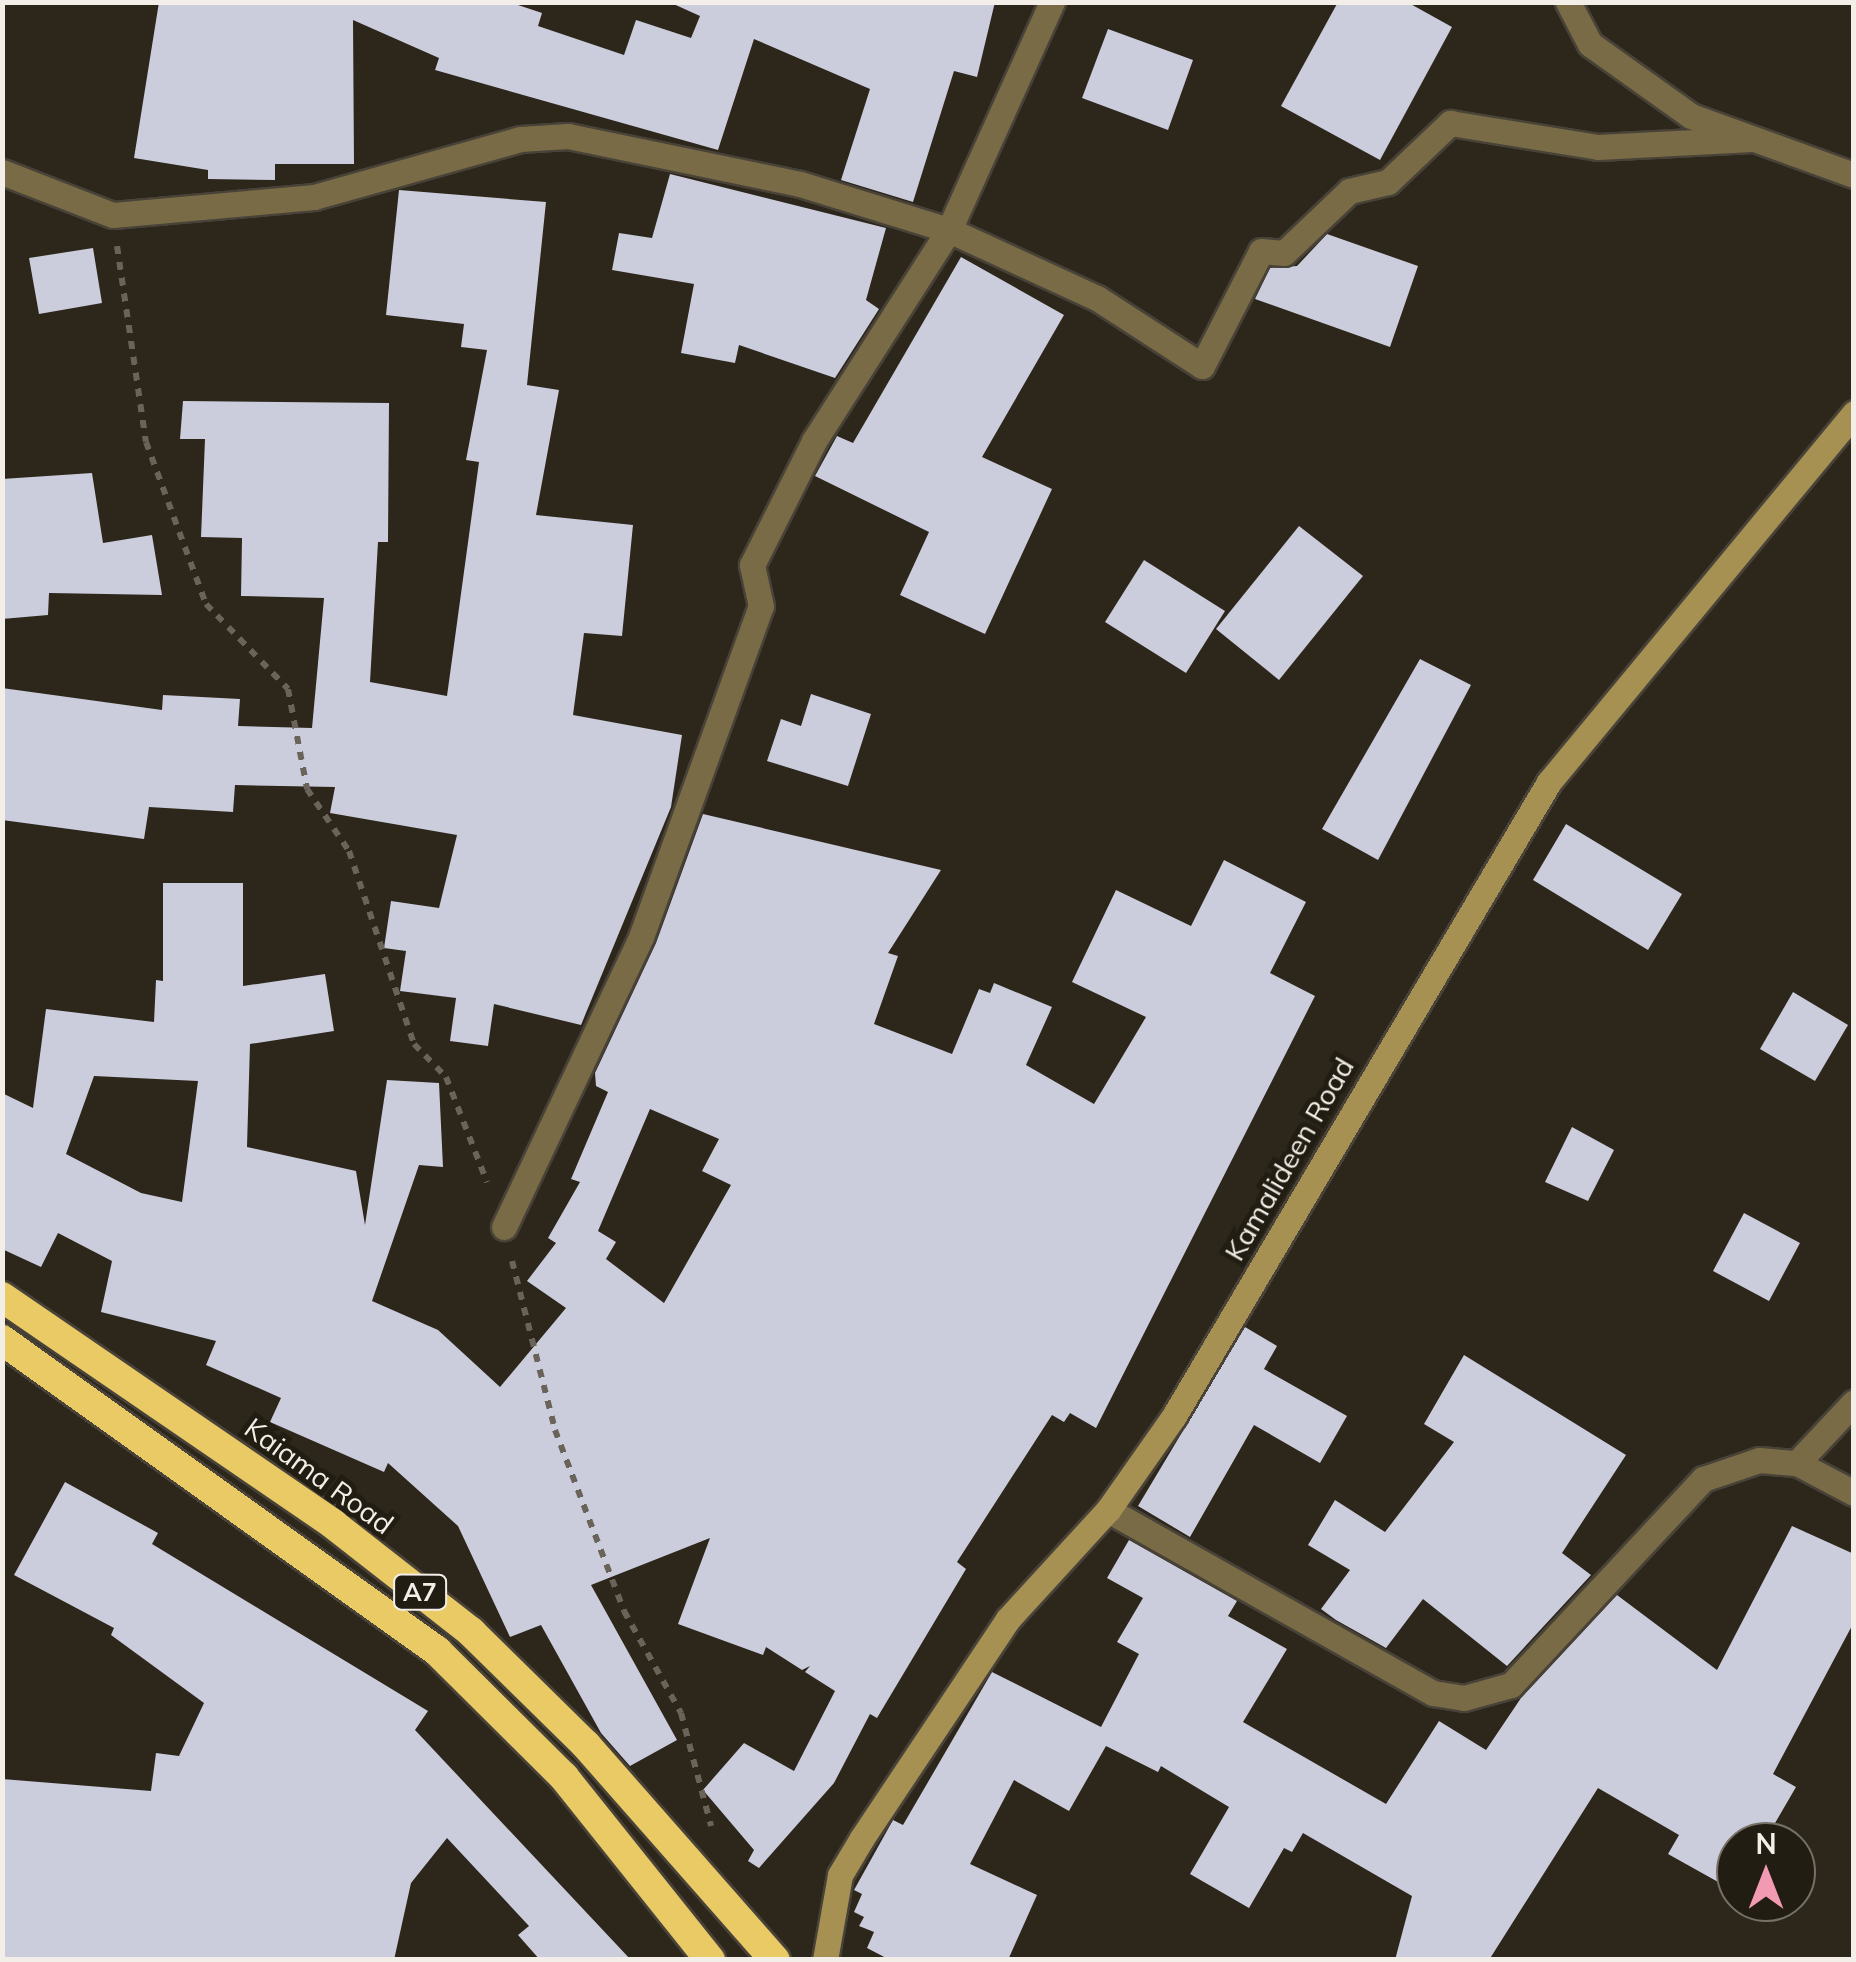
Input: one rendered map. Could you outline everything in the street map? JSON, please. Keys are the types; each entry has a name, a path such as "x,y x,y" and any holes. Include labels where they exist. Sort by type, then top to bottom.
{"highway":[{"name":"Kaiama Road","path":"2,1297 333,1524 471,1632 586,1745 774,1960"},
{"name":"A7","path":"2,1340 438,1652 564,1777 710,1960"}],"street":[{"path":"504,1227 641,937 761,606 752,565 814,441 949,230 1052,2"},
{"path":"1568,2 1590,44 1640,84 1752,140 1854,175"},
{"path":"2,172 113,215 314,197 520,139 568,136 800,184 949,230 1096,298 1202,366 1261,252 1284,253 1349,191 1388,182 1450,123 1598,147 1752,140"},
{"name":"Kamalideen Road","path":"825,1960 840,1874 862,1838 1008,1619 1108,1510 1174,1416 1549,782 1854,413"},
{"path":"1797,1463 1854,1402"},
{"path":"1108,1510 1433,1694 1486,1697 1511,1685 1703,1479 1759,1460 1797,1463 1854,1493"}],"path":[{"path":"113,215 146,442 206,604 288,689 307,790 349,851 414,1044 446,1077 504,1227 555,1430 624,1611 681,1713 715,1842"}],"building":[{"path":"159,2 509,2 542,13 538,26 624,55 636,20 691,38 700,16 669,2 995,2 977,77 954,71 913,202 841,180 870,89 754,39 718,150 435,70 439,58 353,20 354,164 275,164 275,180 208,179 208,170 134,158"},
{"path":"1338,2 1407,2 1452,27 1380,160 1281,106"},
{"path":"1108,29 1193,60 1168,130 1082,98"},
{"path":"670,174 886,228 866,300 879,309 835,378 739,345 735,363 681,353 694,284 612,270 619,233 652,238"},
{"path":"399,190 546,202 527,385 559,390 536,515 633,525 622,636 584,633 573,715 682,735 671,807 581,1025 494,1004 488,1046 450,1041 456,998 400,991 406,951 384,948 391,901 439,908 457,835 330,813 335,787 235,785 233,812 149,807 144,839 2,820 2,688 162,710 163,695 240,699 238,726 312,728 324,598 241,596 242,538 201,537 205,439 180,439 183,401 389,403 388,542 378,542 370,682 447,696 479,462 466,460 487,350 461,347 464,324 386,315"},
{"path":"1327,234 1418,266 1390,347 1255,299 1270,268 1297,266"},
{"path":"93,248 102,303 39,314 29,258"},
{"path":"961,257 1064,315 982,457 1052,489 985,634 900,595 929,532 815,476 837,436 853,443"},
{"path":"92,473 103,543 152,535 162,595 49,593 48,615 2,619 2,479"},
{"path":"1299,526 1363,576 1279,680 1216,629"},
{"path":"1144,560 1225,611 1186,673 1105,622"},
{"path":"1420,659 1471,685 1378,860 1322,829"},
{"path":"811,694 871,714 848,786 767,761 781,719 801,726"},
{"path":"703,814 941,870 888,953 898,956 874,1024 952,1054 979,989 990,993 994,983 1052,1007 1026,1065 1094,1104 1146,1017 1072,982 1116,890 1191,926 1224,860 1306,902 1270,973 1315,996 1096,1428 1070,1413 1064,1422 1052,1415 957,1562 966,1569 877,1718 870,1714 834,1783 759,1868 748,1861 754,1850 703,1790 744,1743 794,1771 835,1691 805,1672 810,1666 802,1670 766,1647 763,1655 678,1624 710,1538 591,1585 677,1740 630,1766 601,1733 541,1625 510,1637 458,1526 388,1463 384,1472 270,1422 281,1398 206,1365 216,1341 101,1312 112,1261 58,1233 41,1267 2,1249 2,1093 33,1108 46,1009 154,1022 156,980 163,981 163,883 243,883 243,986 325,974 334,1031 250,1044 247,1147 356,1171 365,1225 387,1080 439,1083 443,1167 419,1165 372,1301 438,1330 500,1387 566,1308 527,1281 556,1243 548,1238 580,1182 571,1179 608,1092 596,1086 595,1073 656,943","holes":["94,1076 198,1081 182,1202 141,1193 66,1154","650,1109 719,1139 702,1171 731,1185 664,1303 606,1259 616,1242 598,1231"]},
{"path":"1566,824 1682,894 1648,950 1533,880"},
{"path":"1793,992 1848,1025 1815,1081 1760,1049"},
{"path":"1572,1127 1614,1150 1588,1201 1545,1182"},
{"path":"1744,1213 1800,1243 1769,1301 1713,1271"},
{"path":"1245,1327 1277,1346 1264,1369 1347,1416 1320,1463 1254,1425 1190,1537 1138,1506"},
{"path":"1464,1355 1626,1455 1562,1553 1591,1575 1507,1666 1423,1599 1386,1648 1336,1620 1321,1609 1350,1570 1308,1545 1335,1500 1385,1532 1454,1442 1424,1424"},
{"path":"65,1482 158,1533 152,1544 428,1711 415,1730 631,1960 540,1960 518,1935 529,1926 447,1838 411,1883 394,1960 2,1960 2,1779 151,1791 156,1753 179,1756 204,1703 111,1635 114,1628 14,1575"},
{"path":"1792,1526 1854,1554 1854,1622 1773,1774 1796,1787 1776,1822 1716,1822 1716,1881 1668,1854 1679,1835 1598,1788 1489,1960 1395,1960 1412,1896 1303,1833 1292,1852 1284,1848 1249,1908 1190,1874 1229,1807 1161,1766 1158,1772 1106,1746 1069,1811 1014,1780 970,1864 1037,1895 1008,1960 890,1960 867,1948 874,1932 859,1926 864,1917 854,1912 862,1894 854,1890 893,1820 903,1825 992,1672 1101,1727 1139,1654 1117,1642 1143,1598 1107,1578 1129,1540 1237,1601 1228,1616 1287,1649 1243,1722 1386,1804 1439,1721 1486,1750 1521,1698 1617,1595 1717,1670"}]}
